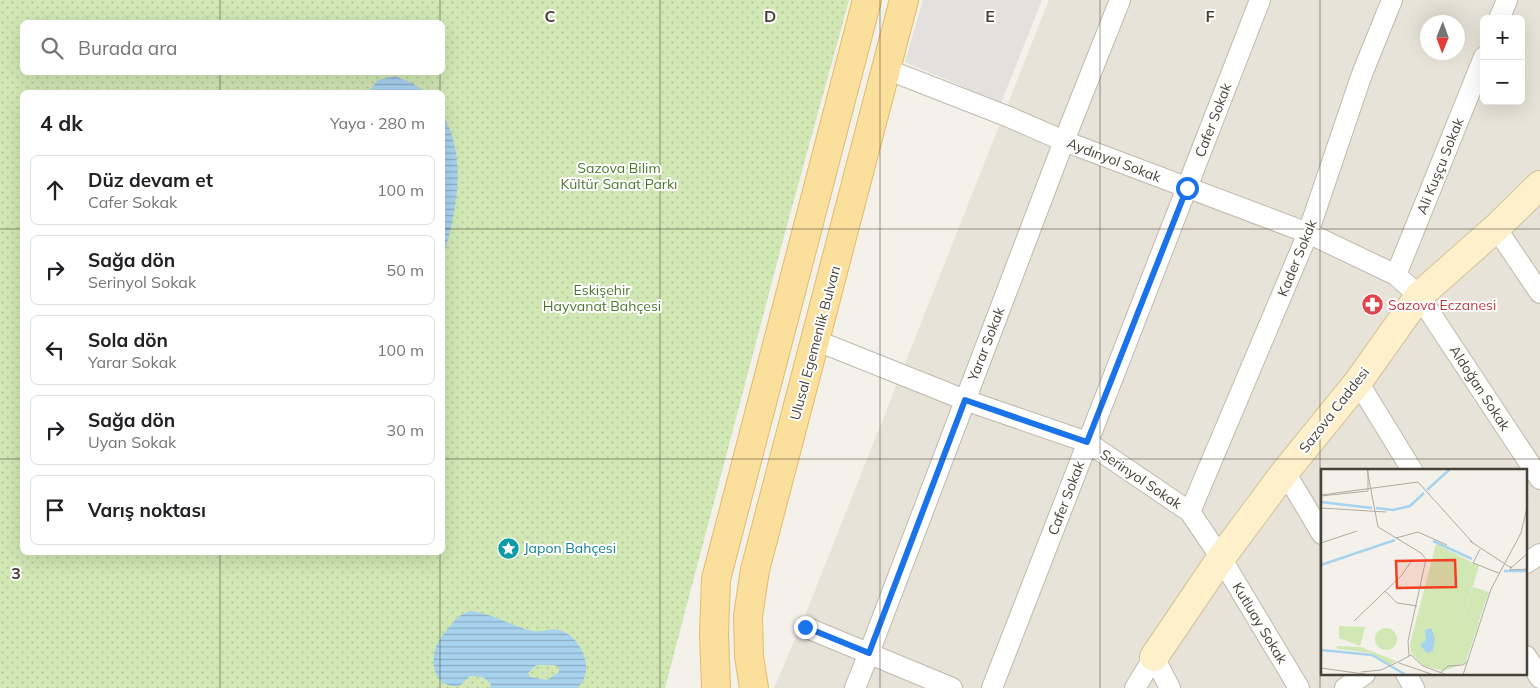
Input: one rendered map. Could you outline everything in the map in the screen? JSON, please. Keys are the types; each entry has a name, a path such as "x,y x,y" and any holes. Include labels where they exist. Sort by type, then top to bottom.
{"main road":[{"path":"716,688 714,634 716,579 867,0"},
{"name":"Ulusal Egemenlik Bulvarı","path":"754,688 749,656 748,616 755,570 904,0"}],"street":[{"name":"Yarar Sokak","path":"855,688 1064,141 1120,0"},
{"name":"Cafer Sokak","path":"992,688 1260,0"},
{"name":"Kader Sokak","path":"1190,512 1308,233 1362,74 1392,0"},
{"path":"1501,15 1507,0"},
{"name":"Ali Kuşçu Sokak","path":"1396,275 1483,60"},
{"name":"Aydınyol Sokak","path":"886,69 1010,117 1064,141 1308,233 1396,275 1419,296"},
{"name":"Sazova Caddesi","path":"1154,657 1221,558 1286,472 1358,382 1419,296 1496,228 1540,185"},
{"path":"1496,228 1540,293"},
{"name":"Aldoğan Sokak","path":"1419,296 1540,479"},
{"name":"Serinyol Sokak","path":"815,340 965,400 1087,442 1190,512 1221,558"},
{"path":"1358,382 1411,469"},
{"path":"1286,472 1321,532"},
{"path":"1528,562 1540,554"},
{"name":"Kutluay Sokak","path":"1221,558 1298,688"},
{"path":"805,627 952,688"},
{"path":"1135,688 1154,657"},
{"path":"1154,657 1170,688"},
{"path":"1528,659 1540,678"},
{"path":"1345,688 1362,676"},
{"path":"1407,676 1414,688"}],"shaded area":[{"path":"923,0 1042,0 1001,103 905,62"},
{"path":"1049,0 1540,0 1540,688 774,688 806,613"}],"green space":[{"name":"Sazova Bilim Kültür Sanat Parkı","path":"0,0 849,0 783,240 665,688 0,688"}],"water":[{"path":"395,76 414,84 422,90 370,90 378,80"},
{"path":"445,120 451,132 457,167 455,204 445,251"},
{"path":"470,611 479,612 532,631 559,630 567,634 574,639 584,655 586,673 583,681 577,688 490,688 491,684 483,677 470,676 459,686 451,686 444,683 439,679 434,667 434,653 437,644 461,615","holes":["536,665 554,665 559,667 559,672 547,680 530,677 528,673"]}],"place":[{"name":"Sazova Eczanesi","path":"1372,305"},
{"name":"Japon Bahçesi","path":"508,548"}],"route":[{"path":"805,627 869,653 965,400 1087,442 1187,188"}],"park label":[{"name":"Eskişehir Hayvanat Bahçesi","path":"602,298"}]}
